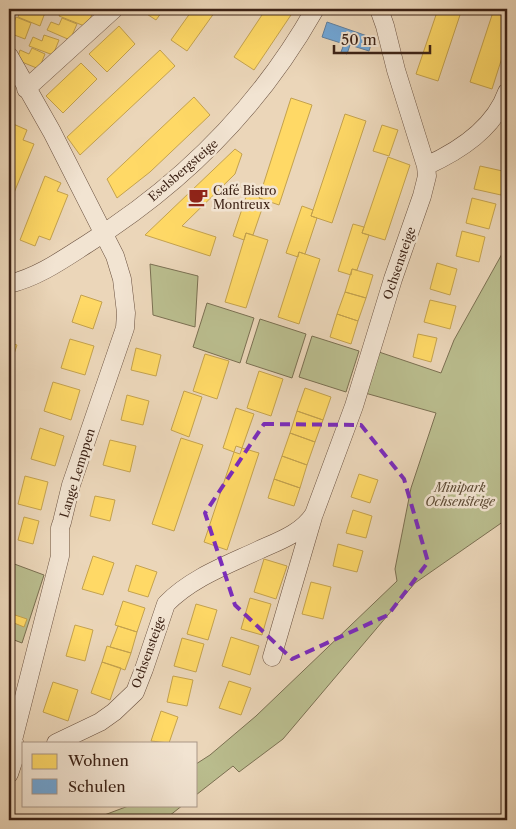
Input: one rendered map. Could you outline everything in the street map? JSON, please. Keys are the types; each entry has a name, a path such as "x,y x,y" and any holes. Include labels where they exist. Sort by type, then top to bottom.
{"street":[{"path":"26,89 114,9"},
{"name":"Eselsbergsteige","path":"9,284 38,273 104,233 161,192 222,135 249,105 290,52 315,9"},
{"name":"Ochsensteige","path":"272,657 314,514 354,406 427,176 426,166 379,9"},
{"name":"Lange Lemppen","path":"9,56 52,132 115,256 122,279 126,313 125,328 72,481 60,528 60,556 13,740 20,752 9,774"},
{"path":"426,166 448,156 481,132 501,106 507,92"},
{"name":"Ochsensteige","path":"58,742 100,722 132,696 142,676 166,604 173,597 192,582 290,536 310,522 314,514"}],"highlighted area":[{"path":"264,424 361,425 404,479 428,562 388,615 292,659 235,605 205,513"}],"green space":[{"name":"Minipark Ochsensteige","path":"507,245 507,519 415,583 283,739 239,772 233,766 198,793 198,763 210,755 256,716 397,581 395,569 411,488 436,413 365,393 379,352 441,373 454,340"},
{"path":"150,264 198,276 195,327 153,315"},
{"path":"207,303 254,318 240,363 193,347"},
{"path":"260,319 306,334 292,378 246,363"},
{"path":"312,336 359,351 346,392 299,377"},
{"path":"9,562 44,575 22,643 9,638"},
{"path":"128,806 182,806 164,820 91,820"}],"building: Wohnen":[{"path":"21,9 46,10 40,26 18,17"},
{"path":"62,9 70,9 77,12 78,9 94,9 87,27 59,16"},
{"path":"139,9 164,9 156,20"},
{"path":"193,9 217,9 187,51 171,40"},
{"path":"266,9 295,9 254,70 234,57"},
{"path":"438,9 462,9 438,81 416,74"},
{"path":"494,9 507,9 507,42 492,89 470,82"},
{"path":"16,17 31,23 25,39 9,33 9,23 13,25"},
{"path":"62,18 77,24 70,40 47,30 51,22 59,25"},
{"path":"119,26 135,44 107,72 89,54"},
{"path":"44,35 59,40 53,55 29,46 33,37 42,41"},
{"path":"32,48 45,54 39,69 17,60 20,50 29,54"},
{"path":"160,50 175,66 80,155 67,137"},
{"path":"81,63 97,79 63,113 46,96"},
{"path":"194,97 210,115 150,172 117,198 107,179"},
{"path":"291,98 312,105 279,205 259,198"},
{"path":"345,114 366,121 332,223 311,216"},
{"path":"11,123 27,130 23,140 34,144 9,205 9,129"},
{"path":"382,125 398,130 389,156 373,151"},
{"path":"235,149 242,154 235,174 182,226 216,237 210,256 145,235"},
{"path":"388,157 410,165 385,240 362,233"},
{"path":"480,166 507,172 501,195 474,189"},
{"path":"45,176 61,183 57,191 68,195 50,240 39,236 35,246 20,240"},
{"path":"249,188 261,192 259,198 265,200 253,235 246,233 244,240 233,236"},
{"path":"472,198 496,204 489,229 466,223"},
{"path":"302,206 313,210 311,216 317,218 305,254 299,252 298,257 286,253"},
{"path":"353,224 364,227 362,233 369,235 357,270 352,269 351,275 338,271"},
{"path":"462,231 485,237 479,262 456,256"},
{"path":"246,233 268,240 246,308 225,302"},
{"path":"299,252 320,259 299,324 278,317"},
{"path":"437,263 457,269 450,295 430,289"},
{"path":"352,269 373,275 366,298 345,292"},
{"path":"345,292 366,298 358,321 337,314"},
{"path":"81,295 102,302 93,329 72,322"},
{"path":"430,300 456,306 450,329 424,322"},
{"path":"337,314 358,321 351,344 330,337"},
{"path":"418,334 437,338 431,362 413,357"},
{"path":"70,339 94,346 85,375 61,368"},
{"path":"9,342 17,345 9,369"},
{"path":"136,348 161,355 156,376 131,370"},
{"path":"205,354 229,361 217,399 193,391"},
{"path":"259,371 283,379 271,416 247,408"},
{"path":"53,382 80,390 71,420 44,411"},
{"path":"305,388 331,397 323,420 297,411"},
{"path":"184,391 202,397 189,437 171,430"},
{"path":"127,395 149,401 143,425 121,420"},
{"path":"236,408 254,414 242,448 236,446 234,452 223,448"},
{"path":"297,411 323,420 315,442 290,433"},
{"path":"40,428 64,436 55,466 31,459"},
{"path":"290,433 315,442 307,465 282,456"},
{"path":"181,438 203,445 174,531 152,524"},
{"path":"110,440 136,446 130,472 103,465"},
{"path":"242,448 259,453 227,550 204,542 234,452 240,454"},
{"path":"282,456 307,465 300,488 274,479"},
{"path":"359,474 378,480 370,503 351,497"},
{"path":"25,476 48,482 41,510 18,504"},
{"path":"274,479 300,488 294,506 268,498"},
{"path":"95,496 115,500 110,521 90,516"},
{"path":"353,510 372,516 366,538 346,533"},
{"path":"24,517 39,521 33,544 18,540"},
{"path":"338,544 363,551 357,572 333,566"},
{"path":"93,556 114,563 103,595 82,589"},
{"path":"264,559 287,566 276,599 254,592"},
{"path":"136,565 157,572 148,597 128,591"},
{"path":"311,582 331,587 323,619 302,614"},
{"path":"250,598 271,604 262,635 241,629"},
{"path":"123,601 145,608 137,632 115,625"},
{"path":"196,604 217,610 208,640 187,634"},
{"path":"9,613 27,619 24,627 9,621"},
{"path":"75,625 93,630 85,661 66,656"},
{"path":"118,626 137,632 131,653 110,647"},
{"path":"231,637 259,646 250,675 222,666"},
{"path":"182,638 204,644 196,672 174,666"},
{"path":"107,646 131,653 125,670 102,662"},
{"path":"102,662 121,668 110,700 91,693"},
{"path":"173,676 193,680 187,706 167,702"},
{"path":"229,681 251,688 241,715 219,708"},
{"path":"53,682 78,690 68,721 43,712"},
{"path":"161,711 178,717 169,742 151,741"}],"building: Schulen":[{"path":"327,22 373,38 369,51 350,45 347,54 341,52 344,44 322,37"}],"place":[{"name":"Café Bistro Montreux","path":"198,197"}]}
